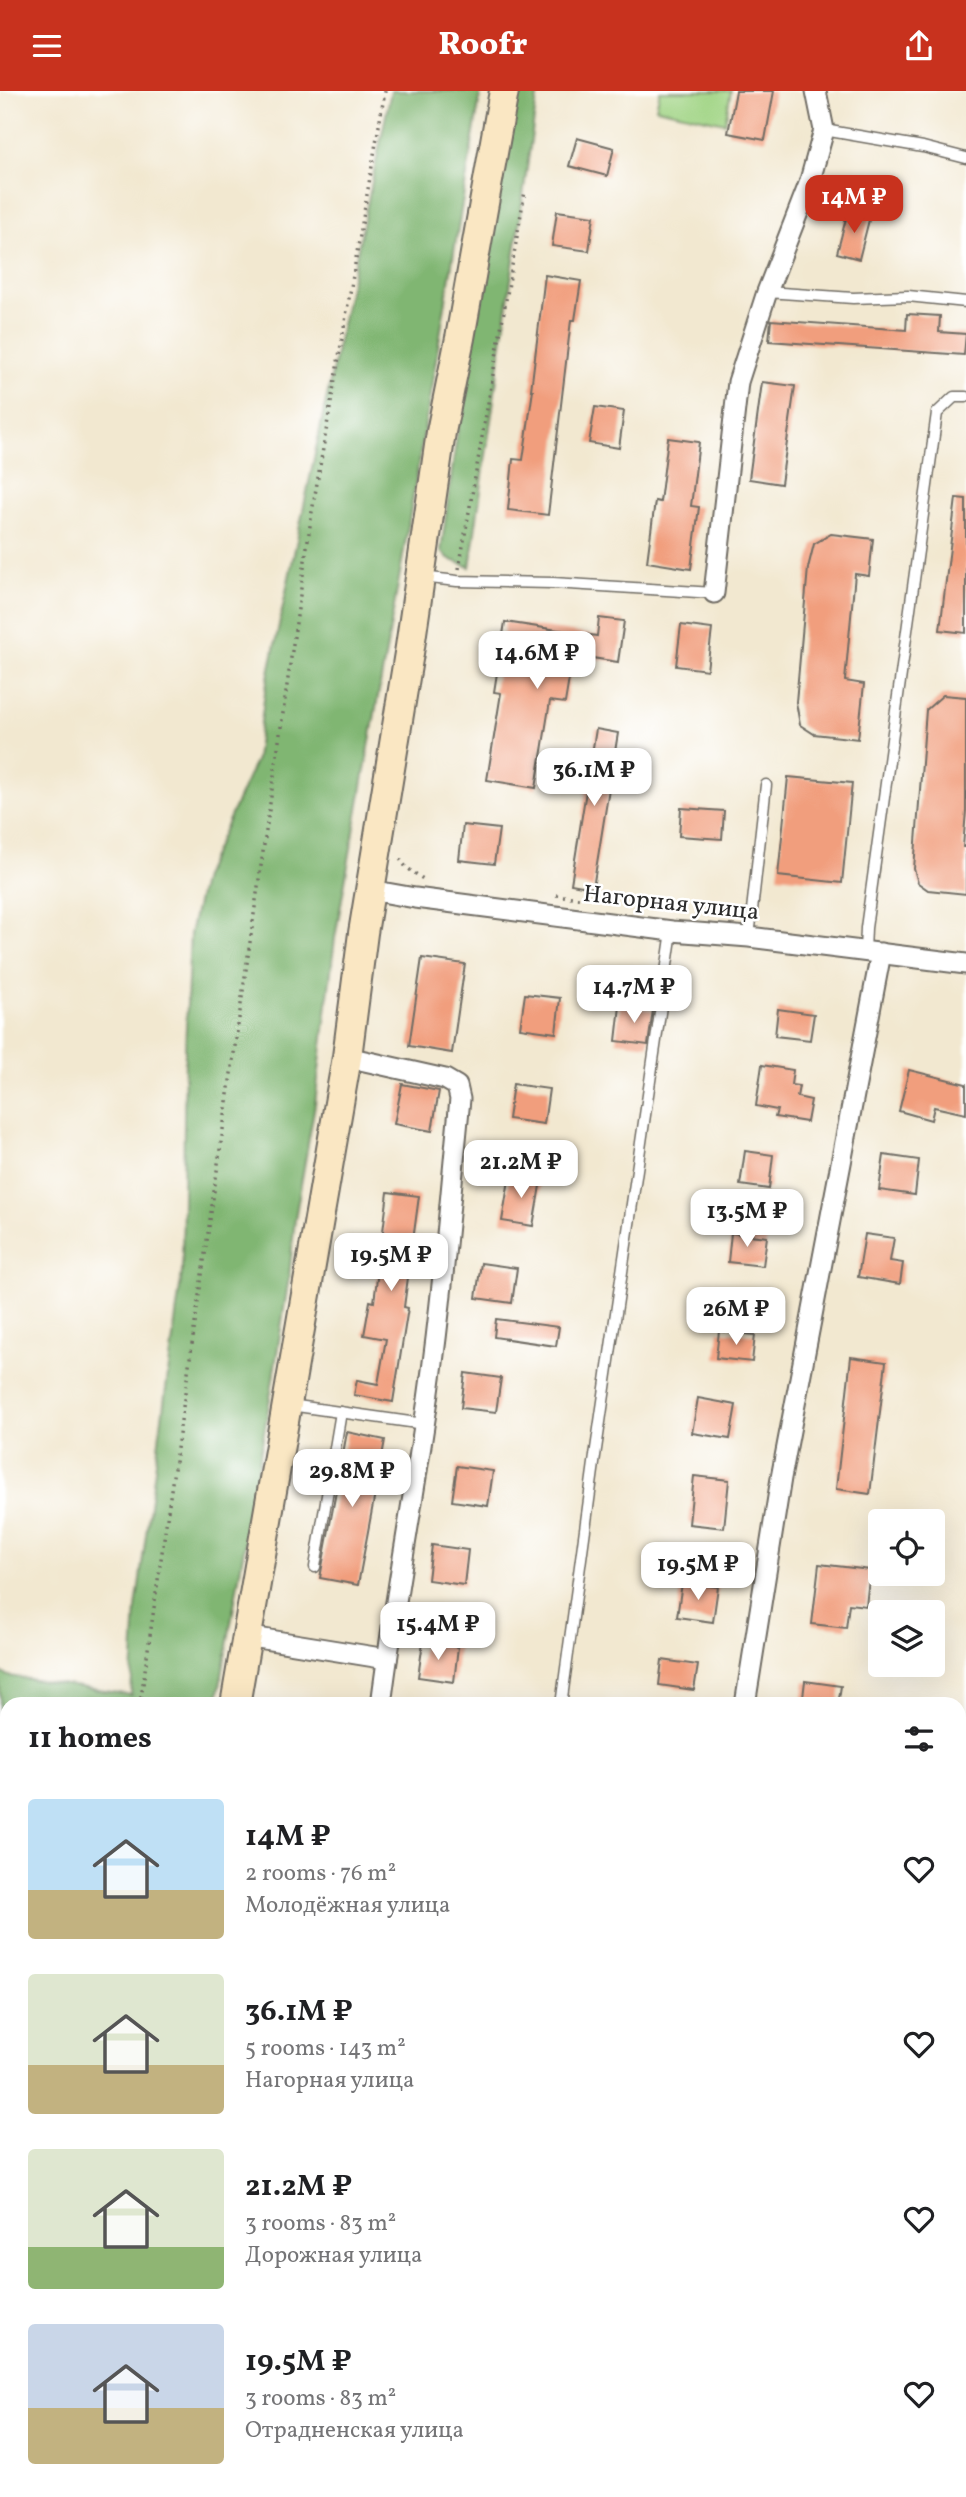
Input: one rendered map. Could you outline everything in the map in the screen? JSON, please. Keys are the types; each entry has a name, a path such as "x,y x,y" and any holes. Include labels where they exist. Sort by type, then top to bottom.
{"street":[{"path":"235,1697 347,1057 441,432 504,91"},
{"path":"714,593 738,381 767,292 809,184 824,130 816,91"},
{"name":"Нагорная улица","path":"370,890 672,931 749,937 966,964"},
{"path":"746,1697 781,1478 873,952"},
{"path":"347,1057 445,1079 457,1086 460,1099 445,1257 424,1425 382,1697"},
{"path":"245,1636 387,1659"}],"lane":[{"path":"824,130 923,147 966,158"},
{"path":"767,292 853,297 908,296 966,302"},
{"path":"873,952 867,920 937,412 954,397 966,397"},
{"path":"420,577 714,593"},
{"path":"749,937 766,785"},
{"path":"562,1697 672,931"},
{"path":"286,1404 424,1425"},
{"path":"315,1567 341,1412"}],"path":[{"path":"141,1697 312,512 385,91"},
{"path":"457,581 524,191"},
{"path":"398,858 423,879"},
{"path":"551,894 588,899"}],"green space":[{"path":"391,91 481,91 402,562 335,938 315,1104 295,1219 289,1277 218,1697 0,1697 0,1672 9,1676 131,1695 136,1608 182,1272 185,1050 190,934 203,877 256,759 265,692"},
{"path":"517,91 538,91 470,567 449,559 441,551 460,413"},
{"path":"660,91 731,91 725,123 656,108"}],"building":[{"path":"736,91 774,91 765,140 728,133"},
{"path":"577,138 614,148 607,176 569,166"},
{"path":"557,211 594,216 589,251 552,246"},
{"path":"848,211 870,216 859,259 837,253"},
{"path":"545,275 581,281 575,320 571,320 548,515 508,510 513,459 523,460"},
{"path":"907,314 940,316 939,332 966,334 964,355 769,341 771,320 906,330"},
{"path":"762,382 795,386 781,484 749,479"},
{"path":"595,407 624,411 619,448 589,443"},
{"path":"668,438 699,442 691,506 699,507 691,569 647,562 655,501 660,502"},
{"path":"956,498 966,499 966,633 940,630"},
{"path":"831,534 873,539 869,576 855,574 845,681 864,684 858,739 814,734 800,725 796,702 808,568 814,544"},
{"path":"599,618 624,621 618,662 573,655 565,703 550,701 536,788 487,780 501,693 494,692 505,622 597,636"},
{"path":"681,625 712,629 707,670 676,666"},
{"path":"943,695 966,697 966,811 963,847 966,847 966,894 928,890 918,883 914,869 926,710"},
{"path":"596,729 618,733 593,888 571,884"},
{"path":"788,777 852,783 842,883 778,876"},
{"path":"681,808 724,811 722,839 679,836"},
{"path":"463,825 499,829 494,864 459,860"},
{"path":"422,958 465,964 452,1053 409,1046"},
{"path":"525,994 560,998 556,1033 520,1028"},
{"path":"620,1006 653,1010 648,1045 616,1041"},
{"path":"778,1009 814,1014 810,1040 775,1036"},
{"path":"762,1065 793,1070 791,1085 799,1086 797,1097 811,1100 807,1122 775,1117 777,1110 756,1106"},
{"path":"909,1070 966,1084 966,1114 934,1107 931,1120 899,1111"},
{"path":"402,1084 439,1091 432,1131 394,1124"},
{"path":"513,1084 549,1089 544,1124 508,1119"},
{"path":"745,1151 773,1155 769,1189 740,1185"},
{"path":"884,1155 919,1160 915,1195 879,1190"},
{"path":"510,1174 541,1180 533,1226 502,1221"},
{"path":"388,1192 419,1196 404,1307 408,1308 393,1402 354,1395 357,1380 378,1384 386,1339 364,1335 370,1301 374,1302"},
{"path":"731,1233 767,1237 763,1266 728,1262"},
{"path":"865,1234 894,1238 890,1261 903,1263 900,1284 858,1277"},
{"path":"481,1263 517,1268 512,1303 476,1298"},
{"path":"496,1319 559,1327 556,1346 494,1337"},
{"path":"719,1331 755,1335 752,1362 716,1358"},
{"path":"851,1357 886,1362 870,1494 836,1489"},
{"path":"465,1373 501,1378 496,1412 461,1408"},
{"path":"698,1398 736,1405 730,1439 692,1433"},
{"path":"347,1432 385,1440 358,1585 320,1578"},
{"path":"457,1466 493,1471 488,1506 452,1501"},
{"path":"694,1476 729,1480 724,1528 689,1524"},
{"path":"432,1545 468,1550 464,1585 428,1580"},
{"path":"819,1564 868,1570 866,1606 849,1604 846,1628 812,1624"},
{"path":"682,1583 718,1587 713,1622 677,1617"},
{"path":"423,1642 458,1647 454,1682 418,1677"},
{"path":"662,1660 698,1665 694,1690 659,1685"},
{"path":"805,1681 841,1686 839,1697 803,1697"}]}
